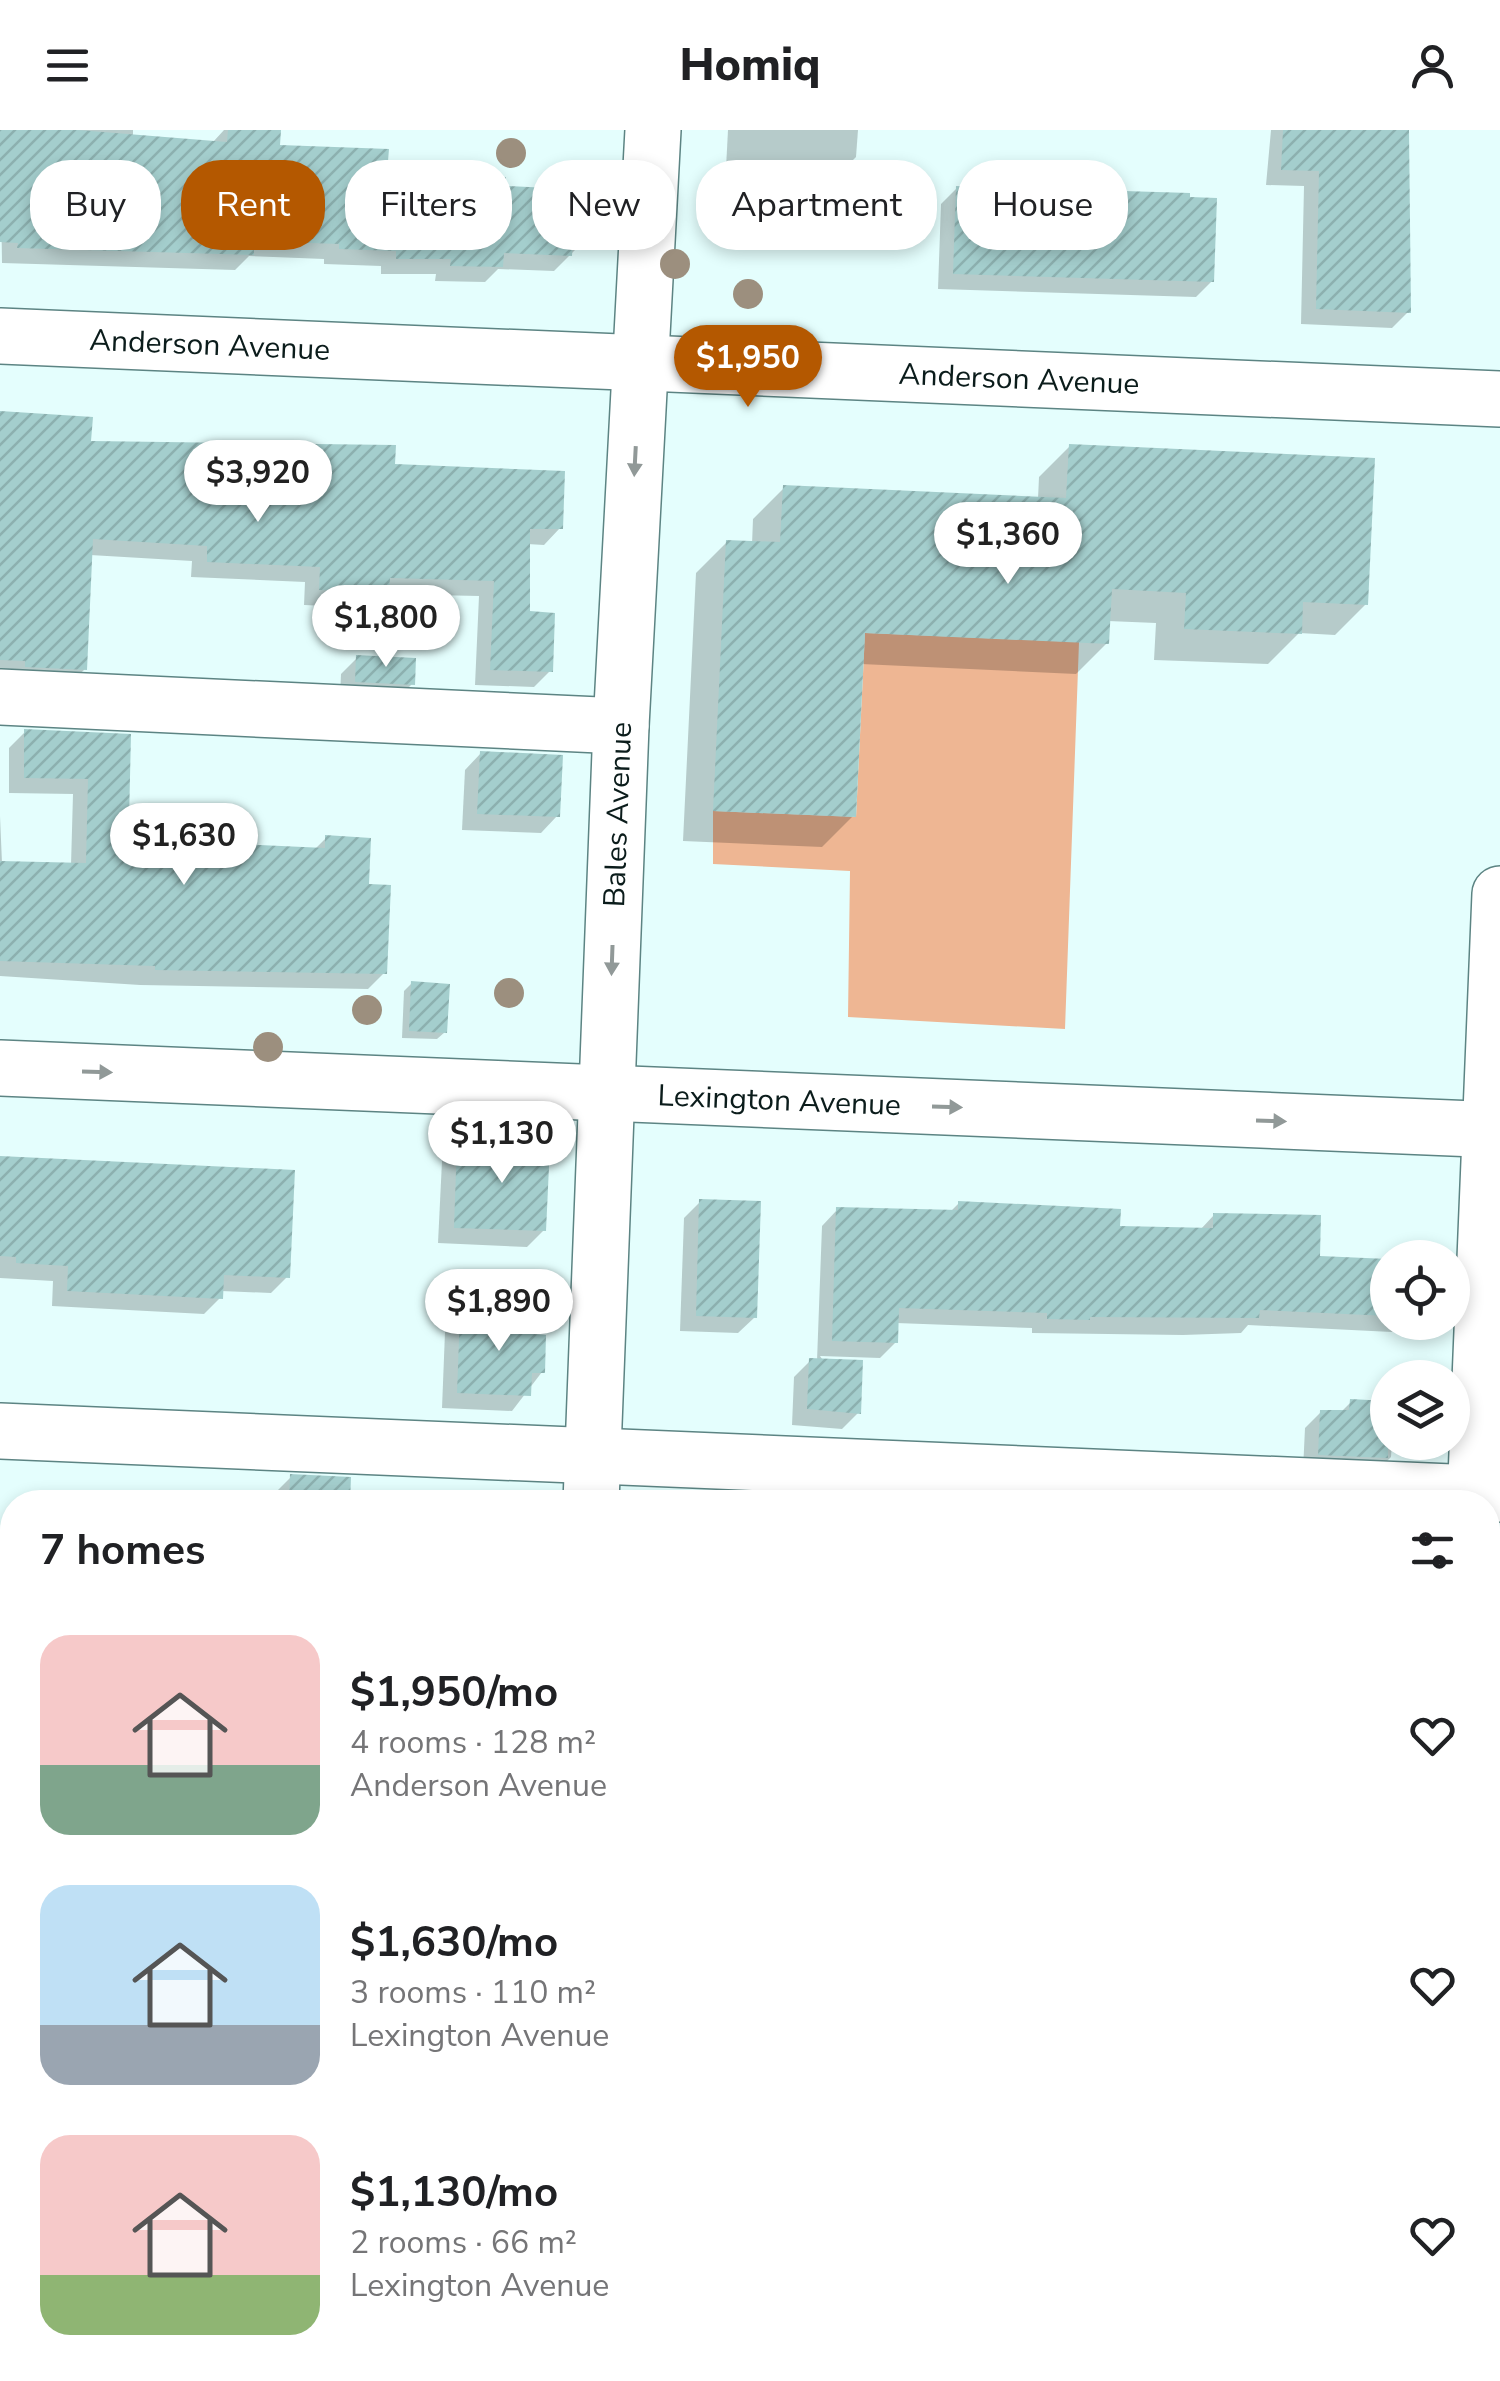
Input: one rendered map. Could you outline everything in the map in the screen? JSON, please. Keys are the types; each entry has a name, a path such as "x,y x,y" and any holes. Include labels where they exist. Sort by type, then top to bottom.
{"street":[{"name":"Bales Avenue","path":"592,1480 622,726 652,130"},
{"name":"Anderson Avenue","path":"0,336 1500,399"},
{"path":"0,698 622,726"},
{"path":"1483,1490 1500,894"},
{"name":"Lexington Avenue","path":"0,1068 1495,1130"},
{"path":"0,1431 592,1480 1149,1490"}],"shaded area":[{"path":"865,633 1079,642 1065,1029 848,1017 850,871 713,864 713,811 856,817"}],"building":[{"path":"0,130 78,130 227,142 228,130 281,130 280,145 389,149 388,160 345,160 345,249 339,249 339,244 325,244 325,160 181,160 181,250 254,250 254,255 85,250 161,250 161,160 30,160 30,248 0,242"},
{"path":"1283,130 1409,130 1411,313 1316,309 1319,171 1281,170"},
{"path":"512,186 532,187 532,250 572,250 572,256 504,253 503,267 450,266 451,259 396,259 396,251 368,250 512,250"},
{"path":"956,186 957,250 1128,250 1128,191 1217,198 1214,282 953,274"},
{"path":"0,411 93,417 91,441 396,445 395,464 565,471 563,529 530,529 530,611 555,613 553,672 490,670 494,581 390,578 389,593 319,590 320,567 207,562 207,546 93,539 87,670 25,667 25,661 0,660"},
{"path":"1069,444 1375,458 1368,605 1303,602 1302,634 1184,629 1186,593 1112,589 1109,644 865,633 856,817 713,811 726,540 780,542 783,485 1066,498"},
{"path":"356,655 416,658 415,685 355,682"},
{"path":"24,729 131,734 129,820 141,820 141,828 217,831 216,843 325,848 325,835 371,838 369,884 391,885 387,974 155,970 155,966 0,961 0,861 86,863 88,779 24,778"},
{"path":"480,751 563,755 560,817 477,814"},
{"path":"411,981 450,984 447,1033 409,1031"},
{"path":"457,1142 550,1145 546,1231 454,1228"},
{"path":"0,1156 295,1170 290,1278 224,1275 223,1299 67,1291 68,1266 16,1263 16,1257 0,1256"},
{"path":"699,1199 761,1201 757,1318 696,1316"},
{"path":"958,1201 1121,1209 1120,1226 1213,1228 1213,1213 1321,1215 1320,1256 1370,1258 1370,1315 1260,1310 1259,1318 1090,1320 1047,1319 1047,1313 899,1308 898,1343 832,1341 836,1207 958,1210"},
{"path":"460,1313 535,1316 534,1334 546,1335 545,1373 532,1373 531,1396 457,1393"},
{"path":"809,1358 863,1360 861,1414 807,1409"},
{"path":"1350,1399 1370,1400 1370,1457 1318,1455 1320,1410 1349,1410"},
{"path":"290,1474 351,1477 350,1490 289,1490"}]}
